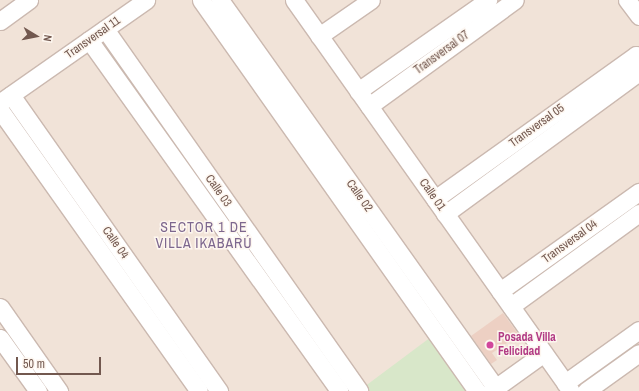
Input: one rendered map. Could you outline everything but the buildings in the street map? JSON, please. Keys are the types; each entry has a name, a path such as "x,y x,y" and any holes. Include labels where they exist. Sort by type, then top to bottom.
{"street":[{"path":"0,21 29,0"},
{"name":"Transversal 11","path":"6,99 146,0"},
{"name":"Calle 02","path":"201,0 307,136 495,390"},
{"name":"Calle 02","path":"220,0 307,136 477,391"},
{"name":"Calle 01","path":"294,0 568,387"},
{"path":"320,36 371,0"},
{"name":"Transversal 07","path":"358,91 488,0"},
{"name":"Transversal 07","path":"369,106 515,0"},
{"path":"627,0 639,16"},
{"name":"Calle 03","path":"105,29 359,391"},
{"name":"Calle 03","path":"89,40 340,391"},
{"name":"Transversal 05","path":"435,199 636,55 639,58"},
{"name":"Transversal 05","path":"445,214 639,72"},
{"name":"Calle 04","path":"6,99 125,257 219,391"},
{"name":"Calle 04","path":"0,110 199,391"},
{"path":"150,124 164,114"},
{"name":"Transversal 04","path":"500,291 639,192"},
{"path":"209,208 223,198"},
{"name":"Transversal 04","path":"511,306 639,213"},
{"path":"112,267 125,257"},
{"path":"0,307 23,339 55,385 37,390 3,348 23,339"},
{"path":"568,387 639,330"},
{"path":"495,390 544,353"},
{"path":"586,391 639,353"}],"shaded area":[{"path":"0,0 627,0 639,16 639,391 0,391"}],"green space":[{"path":"431,337 469,391 367,391 364,387"}],"place":[{"name":"Posada Villa Felicidad","path":"490,345"}],"district":[{"name":"SECTOR 1 DE VILLA IKABARÚ","path":"204,236"}]}
